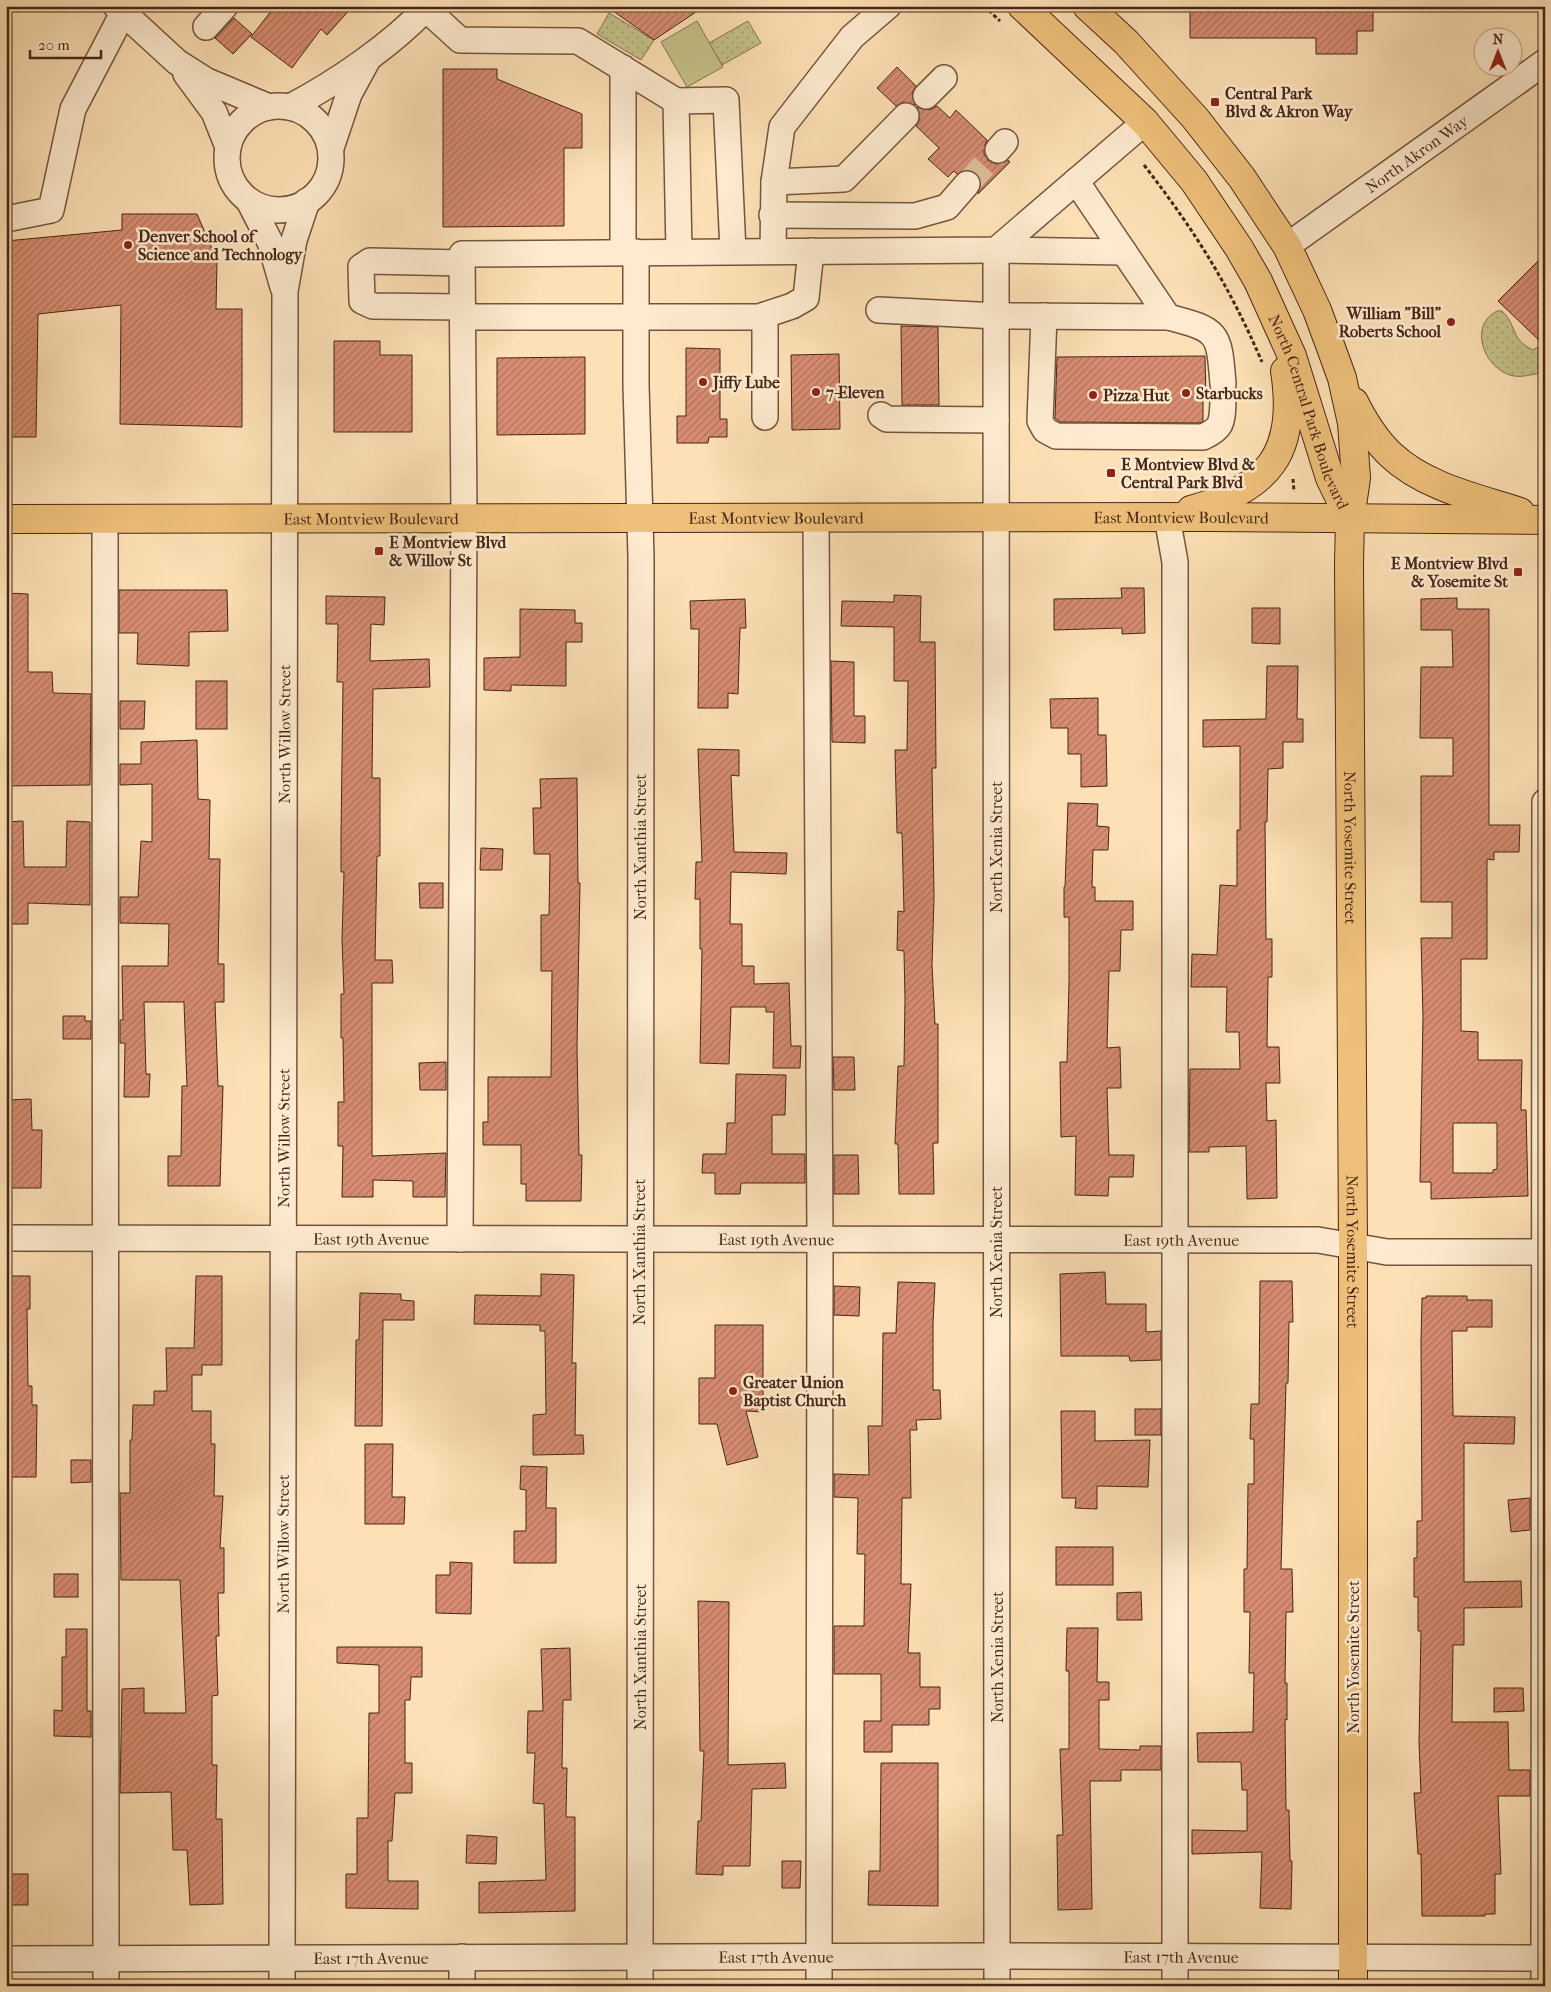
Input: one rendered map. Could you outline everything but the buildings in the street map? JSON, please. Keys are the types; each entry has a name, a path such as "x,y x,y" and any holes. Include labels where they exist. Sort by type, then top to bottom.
{"main road":[{"name":"North Central Park Boulevard","path":"1022,6 1145,122 1211,205 1258,281 1276,318 1303,390 1330,478 1350,519"},
{"name":"North Central Park Boulevard","path":"1087,6 1126,42 1206,130 1242,178 1287,246 1317,310 1342,378 1352,422 1355,461 1356,485 1350,519"},
{"path":"1167,518 1235,495 1250,487 1274,461 1285,434 1290,399 1276,318"},
{"path":"1342,378 1367,428 1392,456 1415,471 1452,490 1545,520"},
{"name":"East Montview Boulevard","path":"6,519 1167,518 1545,520"},
{"name":"North Yosemite Street","path":"1350,519 1353,1247 1353,1986"}],"street":[{"path":"206,27 225,6"},
{"path":"773,251 772,215 774,182 782,127 852,37 888,6"},
{"path":"228,147 236,128 251,114 310,96 370,56 427,8 460,40 578,41 676,101 726,100 733,251"},
{"path":"6,219 51,210 73,109 119,10 177,62 218,87 309,115 323,129 331,148"},
{"path":"177,62 214,112 228,147 228,167 235,186 249,201 268,209 289,209 308,202 322,187 330,168 331,148 348,94 370,56"},
{"name":"North Akron Way","path":"1287,246 1545,62"},
{"name":"North Xanthia Street","path":"623,68 630,252 636,318 640,518 640,1986"},
{"path":"926,96 944,78"},
{"path":"676,101 679,252"},
{"path":"774,182 844,179 906,116"},
{"path":"996,250 1145,122"},
{"path":"1076,181 1168,317"},
{"path":"772,215 915,216 947,207 967,184"},
{"name":"North Willow Street","path":"249,201 270,242 285,291"},
{"name":"North Willow Street","path":"282,1986 285,291 294,240 308,202"},
{"path":"460,1239 464,518 462,254 996,250 1124,252"},
{"name":"North Xenia Street","path":"996,250 997,1986"},
{"path":"462,263 370,261 361,267 362,301 373,306 463,312 636,318 765,315 792,306 806,298 811,251"},
{"path":"879,310 997,316 1044,316 1168,317 1202,326 1215,337 1220,349 1223,392 1222,422 1214,432 1202,437 1056,436 1045,430 1040,421 1044,316"},
{"path":"765,315 765,417"},
{"path":"881,415 887,419 996,420"},
{"path":"816,518 820,1238 819,1986"},
{"path":"1167,518 1175,562 1177,1239 1175,1986"},
{"path":"105,519 106,1986"},
{"path":"1544,1986 1545,802"},
{"name":"East 19th Avenue","path":"6,1238 996,1238 1318,1240 1387,1252 1544,1252"},
{"name":"East 17th Avenue","path":"6,1960 640,1956 1544,1958"},
{"path":"462,1957 462,1986"}],"path":[{"path":"1142,161 1182,213 1216,267 1236,304 1263,365"},
{"path":"1294,492 1293,476 1298,477"}],"shaded area":[{"path":"609,13 654,40 641,60 597,34"},
{"path":"697,21 723,67 687,87 661,42"},
{"path":"748,21 761,43 722,65 709,43"},
{"path":"1497,311 1502,311 1507,317 1517,337 1525,346 1533,350 1538,347 1545,354 1545,373 1514,376 1501,371 1493,364 1483,346 1482,336 1483,326 1488,318"}],"tunnel":[{"path":"967,184 998,150"}],"place":[{"name":"Central Park Blvd & Akron Way","path":"1215,102"},
{"name":"Denver School of Science and Technology","path":"128,245"},
{"name":"William \"Bill\" Roberts School","path":"1451,322"},
{"name":"Jiffy Lube","path":"703,382"},
{"name":"7-Eleven","path":"816,392"},
{"name":"Starbucks","path":"1186,393"},
{"name":"Pizza Hut","path":"1093,395"},
{"name":"E Montview Blvd & Central Park Blvd","path":"1111,473"},
{"name":"E Montview Blvd & Willow St","path":"379,551"},
{"name":"E Montview Blvd & Yosemite St","path":"1518,572"},
{"name":"Greater Union Baptist Church","path":"733,1391"}]}
